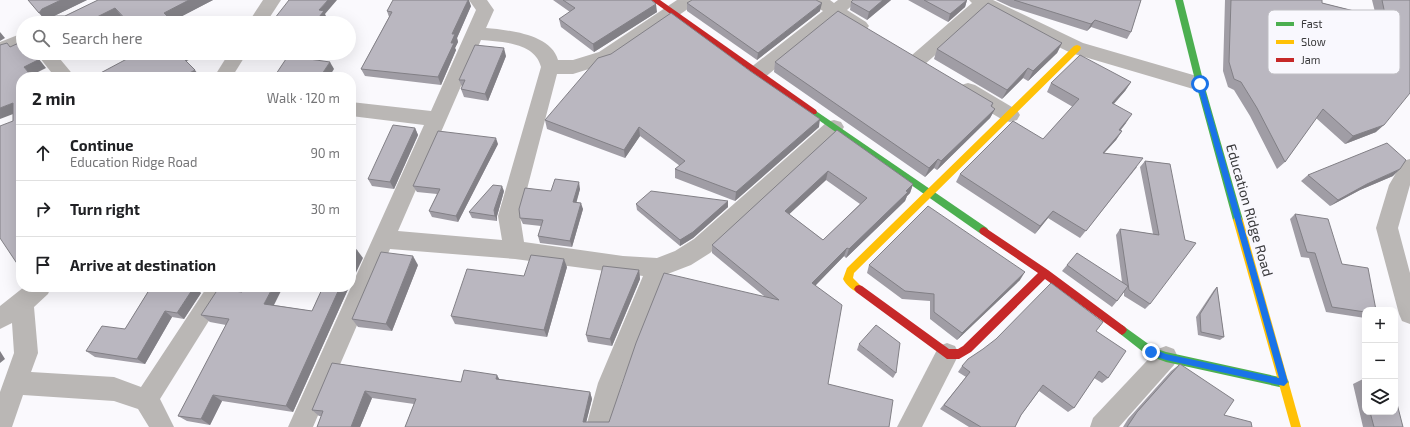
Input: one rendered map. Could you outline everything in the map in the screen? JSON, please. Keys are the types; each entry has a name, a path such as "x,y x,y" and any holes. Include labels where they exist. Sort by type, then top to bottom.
{"street":[{"path":"262,16 272,0"},
{"path":"300,427 485,10 478,0"},
{"path":"655,0 929,194 1044,273 1151,352 1166,357 1284,382"},
{"path":"550,67 573,67 605,57 689,0"},
{"path":"817,0 842,5 873,34"},
{"name":"Education Ridge Road","path":"1179,0 1200,84 1296,427"},
{"path":"918,60 981,2 1077,48 1200,84"},
{"path":"757,72 842,5"},
{"path":"474,33 517,39 531,43 546,54 550,59 550,67 509,216 515,250"},
{"path":"0,49 16,42"},
{"path":"1044,273 968,349 959,354 947,354 852,284 848,279 850,271 1077,48"},
{"path":"51,60 62,72"},
{"path":"226,72 234,60"},
{"path":"951,80 1010,115"},
{"path":"356,110 437,119"},
{"path":"383,239 515,250 623,265 657,268 684,258 702,246 834,127"},
{"path":"1410,167 1399,185 1387,228 1410,314"},
{"path":"598,427 610,383 657,268"},
{"path":"0,319 34,292"},
{"path":"146,400 216,292"},
{"path":"0,426 26,353 22,303"},
{"path":"909,427 947,354"},
{"path":"1102,427 1166,357"},
{"path":"16,383 114,389 146,400 154,410 162,427"}],"building":[{"path":"28,0 61,0 42,9 39,13"},
{"path":"98,0 189,0 164,13 167,16 122,16 115,8 99,16 65,16"},
{"path":"289,0 328,0 319,10 324,11 320,16 276,16"},
{"path":"393,0 468,0 452,34 455,34 451,43 454,43 438,77 361,69 392,12 387,11"},
{"path":"563,0 651,0 656,4 593,44 559,19 575,8"},
{"path":"692,0 816,0 822,3 758,53 687,3"},
{"path":"853,0 883,0 869,12 851,2"},
{"path":"924,0 967,0 950,14"},
{"path":"1014,0 1141,0 1131,32 1095,20 1091,24"},
{"path":"1231,0 1322,0 1322,3 1350,10 1268,10 1268,74 1400,74 1400,10 1384,10 1382,0 1410,0 1410,93 1384,125 1353,136 1323,109 1285,162 1257,108 1241,82 1234,79 1229,62"},
{"path":"988,3 1062,43 1033,71 1028,68 1007,90 937,49"},
{"path":"838,11 993,103 991,106 995,109 941,161 938,159 929,168 775,62"},
{"path":"671,13 750,71 820,119 736,192 675,169 685,161 639,127 624,150 545,120 598,58 611,54"},
{"path":"7,43 10,47 16,44 16,60 38,60 24,67 28,72 16,72 16,262 0,238 0,126 13,121 13,103 0,108 0,45"},
{"path":"475,45 504,48 485,94 461,89 465,80 459,80"},
{"path":"1080,55 1131,82 1112,103 1132,114 1119,130 1122,131 1103,153 1143,158 1086,231 1053,211 1040,226 960,174 1013,121 1043,139 1079,99 1051,83"},
{"path":"125,60 185,60 195,70 191,72 102,72"},
{"path":"285,60 316,60 330,62 323,72 277,72"},
{"path":"393,125 415,128 390,182 368,179"},
{"path":"837,130 913,184 906,191 908,192 849,249 847,248 812,283 842,305 828,384 893,400 889,427 405,427 416,399 365,391 351,427 317,427 323,411 312,410 332,363 461,382 464,370 497,375 496,379 590,392 583,422 609,422 636,343 664,273 779,300 712,245","holes":["828,171 867,198 823,240 785,211"]},
{"path":"438,131 496,138 456,216 429,211 440,189 413,186"},
{"path":"1387,143 1406,160 1400,169 1367,184 1338,200 1308,175"},
{"path":"1145,161 1170,164 1185,240 1196,243 1150,304 1129,290 1120,229 1159,235"},
{"path":"555,179 579,182 573,202 581,203 570,241 538,236 543,220 520,218 519,209 525,188 551,191"},
{"path":"493,185 502,186 494,210 495,216 469,212"},
{"path":"651,191 728,201 693,232 680,240 636,204"},
{"path":"928,206 1025,272 962,333 934,312 934,294 905,291 869,265"},
{"path":"1295,214 1328,219 1342,264 1368,268 1375,307 1362,307 1362,312 1332,307 1315,253 1307,252"},
{"path":"381,252 413,256 386,324 352,319"},
{"path":"1077,253 1128,286 1117,301 1067,265"},
{"path":"531,255 564,259 544,330 451,316 467,269 524,276"},
{"path":"603,266 639,270 610,339 586,335"},
{"path":"1051,283 1103,322 1096,331 1126,351 1108,378 1099,371 1074,408 1043,385 1021,415 1015,427 981,427 944,405 970,372 962,366 968,359 996,339"},
{"path":"1217,287 1224,337 1201,332 1200,314"},
{"path":"148,292 191,292 177,313 165,311 137,359 86,351 102,326 125,329"},
{"path":"216,292 270,292 264,304 312,311 321,292 338,292 286,406 213,395 201,419 178,416 229,319 201,315"},
{"path":"876,325 900,343 896,373 859,344"},
{"path":"1180,364 1234,400 1224,415 1251,422 1252,427 1127,427 1137,412"},
{"path":"1398,408 1403,427 1374,427 1371,415 1398,415"}],"traffic: fast":[{"path":"1179,0 1200,84 1238,220"},
{"path":"813,112 984,231"},
{"path":"1122,330 1151,352 1166,357 1284,383"}],"traffic: slow":[{"path":"859,289 848,279 850,271 1077,48"},
{"path":"1238,220 1296,427"}],"traffic: jam":[{"path":"655,0 813,112"},
{"path":"984,231 1045,273 1122,330"},
{"path":"859,289 947,354 959,354 967,349 1045,273"}],"route":[{"path":"1151,352 1166,357 1284,382 1200,84"}]}
